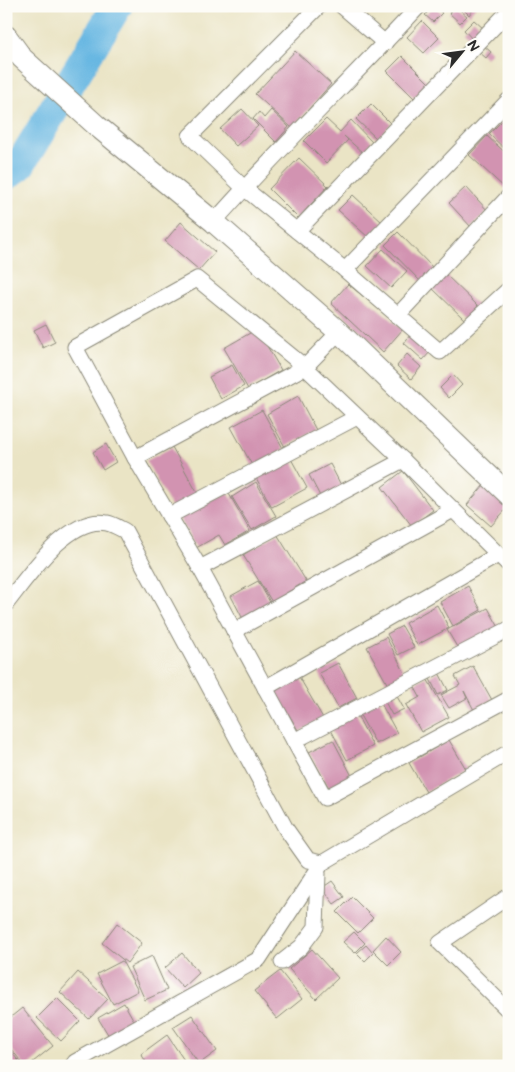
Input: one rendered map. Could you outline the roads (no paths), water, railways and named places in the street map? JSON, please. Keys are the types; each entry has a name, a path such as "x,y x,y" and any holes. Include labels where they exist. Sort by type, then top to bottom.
{"street":[{"path":"319,6 190,136 244,188 345,270 440,352 509,289"},
{"path":"342,6 385,43"},
{"path":"214,222 244,188 419,6"},
{"path":"297,231 509,11"},
{"path":"6,36 22,58 98,126 214,222 339,332 509,495"},
{"path":"345,270 509,100"},
{"path":"397,316 509,196"},
{"path":"264,688 503,560 403,460 305,367 197,279 75,347 135,458 200,568 264,688 325,798 509,699"},
{"path":"135,458 305,367 339,332"},
{"path":"170,516 357,416"},
{"path":"200,568 403,460"},
{"path":"234,632 453,510"},
{"path":"6,604 55,544 85,524 107,522 125,531 286,829 308,860 320,866"},
{"path":"294,741 509,629"},
{"path":"72,1066 259,959 320,866 509,752"},
{"path":"282,962 301,947 316,927 320,866"},
{"path":"508,899 440,943 509,1011"}],"waterway":[{"path":"6,175 19,166 117,6"}]}
